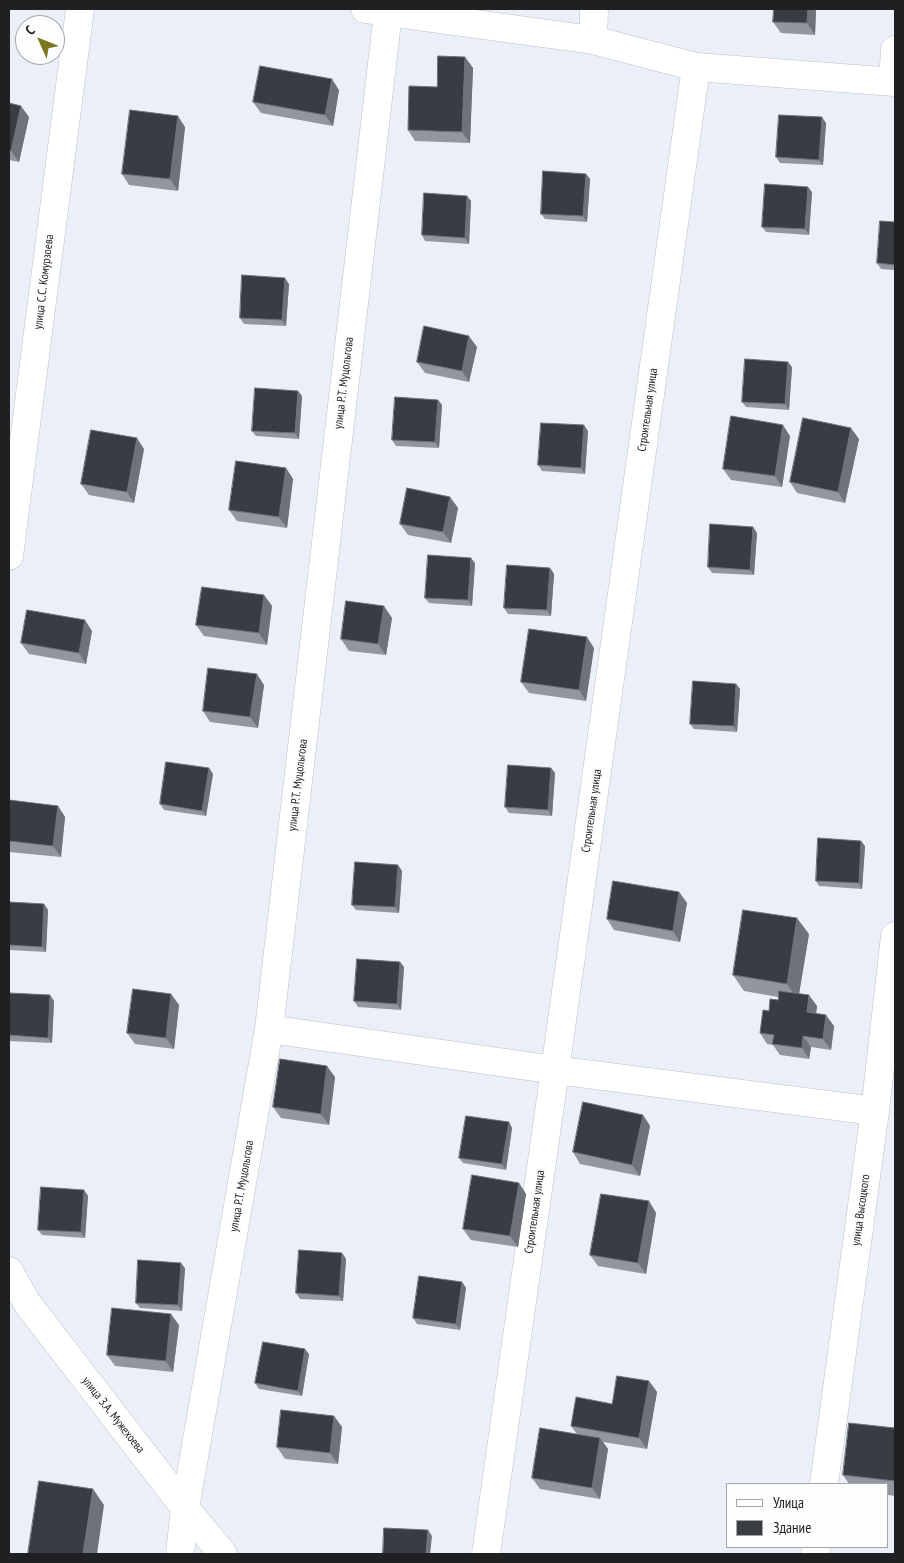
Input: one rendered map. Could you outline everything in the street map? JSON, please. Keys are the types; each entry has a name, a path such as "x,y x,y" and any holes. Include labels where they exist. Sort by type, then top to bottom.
{"street":[{"name":"улица С.С. Комурзоева","path":"9,556 80,9"},
{"path":"593,40 594,9"},
{"path":"376,11 593,40 696,67 894,82 895,50"},
{"name":"улица Р.Т. Муцольгова","path":"180,1554 186,1508 269,1028 376,11"},
{"name":"Строительная улица","path":"486,1554 696,67"},
{"name":"улица Высоцкого","path":"824,1483 874,1111 895,936"},
{"path":"269,1028 555,1070 874,1111"},
{"name":"улица З.А. Мужехоева","path":"9,1271 27,1304 223,1554"}],"building":[{"path":"774,9 808,9 807,23 773,22"},
{"path":"438,56 465,57 462,132 408,130 409,86 437,87"},
{"path":"260,66 332,79 325,115 253,102"},
{"path":"9,103 21,106 11,151 9,150"},
{"path":"130,110 178,116 170,179 122,174"},
{"path":"779,115 822,117 819,160 776,157"},
{"path":"543,171 586,174 583,216 541,214"},
{"path":"765,184 808,187 805,229 762,227"},
{"path":"424,193 467,196 465,238 422,235"},
{"path":"880,221 895,222 895,265 877,263"},
{"path":"242,275 285,278 282,320 240,318"},
{"path":"424,326 469,336 462,371 417,362"},
{"path":"745,359 788,362 785,404 742,402"},
{"path":"255,388 298,391 295,433 252,431"},
{"path":"395,397 438,400 435,442 392,440"},
{"path":"731,416 783,425 775,476 723,469"},
{"path":"803,418 851,428 838,492 790,482"},
{"path":"541,423 584,425 581,468 538,465"},
{"path":"91,430 137,438 127,492 81,484"},
{"path":"236,461 286,468 279,517 229,510"},
{"path":"407,488 450,497 443,532 400,524"},
{"path":"710,524 753,527 750,570 708,567"},
{"path":"428,555 471,558 468,600 425,598"},
{"path":"507,565 550,568 547,610 504,608"},
{"path":"202,587 264,595 259,633 196,625"},
{"path":"346,601 384,606 378,644 341,639"},
{"path":"27,610 85,620 79,653 21,643"},
{"path":"529,629 587,637 579,690 521,682"},
{"path":"208,668 257,674 250,717 203,711"},
{"path":"693,681 736,684 734,726 690,724"},
{"path":"166,762 209,768 202,811 160,804"},
{"path":"508,765 551,768 548,810 505,807"},
{"path":"9,800 58,806 53,846 9,841"},
{"path":"818,838 861,841 859,883 816,881"},
{"path":"355,862 398,865 395,907 352,905"},
{"path":"613,881 679,892 673,931 607,919"},
{"path":"9,902 44,904 42,947 9,945"},
{"path":"743,910 797,918 787,984 733,975"},
{"path":"357,959 400,962 397,1004 354,1001"},
{"path":"133,989 171,994 166,1038 127,1033"},
{"path":"779,991 809,995 807,1012 826,1015 823,1039 803,1036 802,1048 772,1044 774,1035 760,1033 763,1010 769,1011 770,999 778,1000"},
{"path":"9,993 50,995 48,1038 9,1035"},
{"path":"280,1059 327,1066 321,1114 273,1107"},
{"path":"583,1102 643,1115 632,1165 573,1152"},
{"path":"466,1116 509,1122 502,1164 459,1158"},
{"path":"472,1175 519,1183 510,1236 463,1229"},
{"path":"41,1187 84,1190 81,1232 38,1230"},
{"path":"601,1194 649,1201 638,1263 590,1255"},
{"path":"299,1250 342,1253 339,1296 296,1293"},
{"path":"138,1260 181,1263 178,1305 136,1303"},
{"path":"419,1276 462,1282 456,1324 413,1318"},
{"path":"112,1308 171,1314 166,1361 107,1355"},
{"path":"263,1342 305,1349 298,1391 255,1383"},
{"path":"617,1376 649,1381 639,1438 571,1426 576,1397 612,1404"},
{"path":"281,1410 334,1416 330,1453 277,1447"},
{"path":"849,1423 895,1428 895,1481 843,1475"},
{"path":"540,1428 600,1438 592,1488 532,1478"},
{"path":"39,1481 93,1489 83,1554 28,1554"},
{"path":"384,1528 428,1530 426,1554 383,1554"}]}
